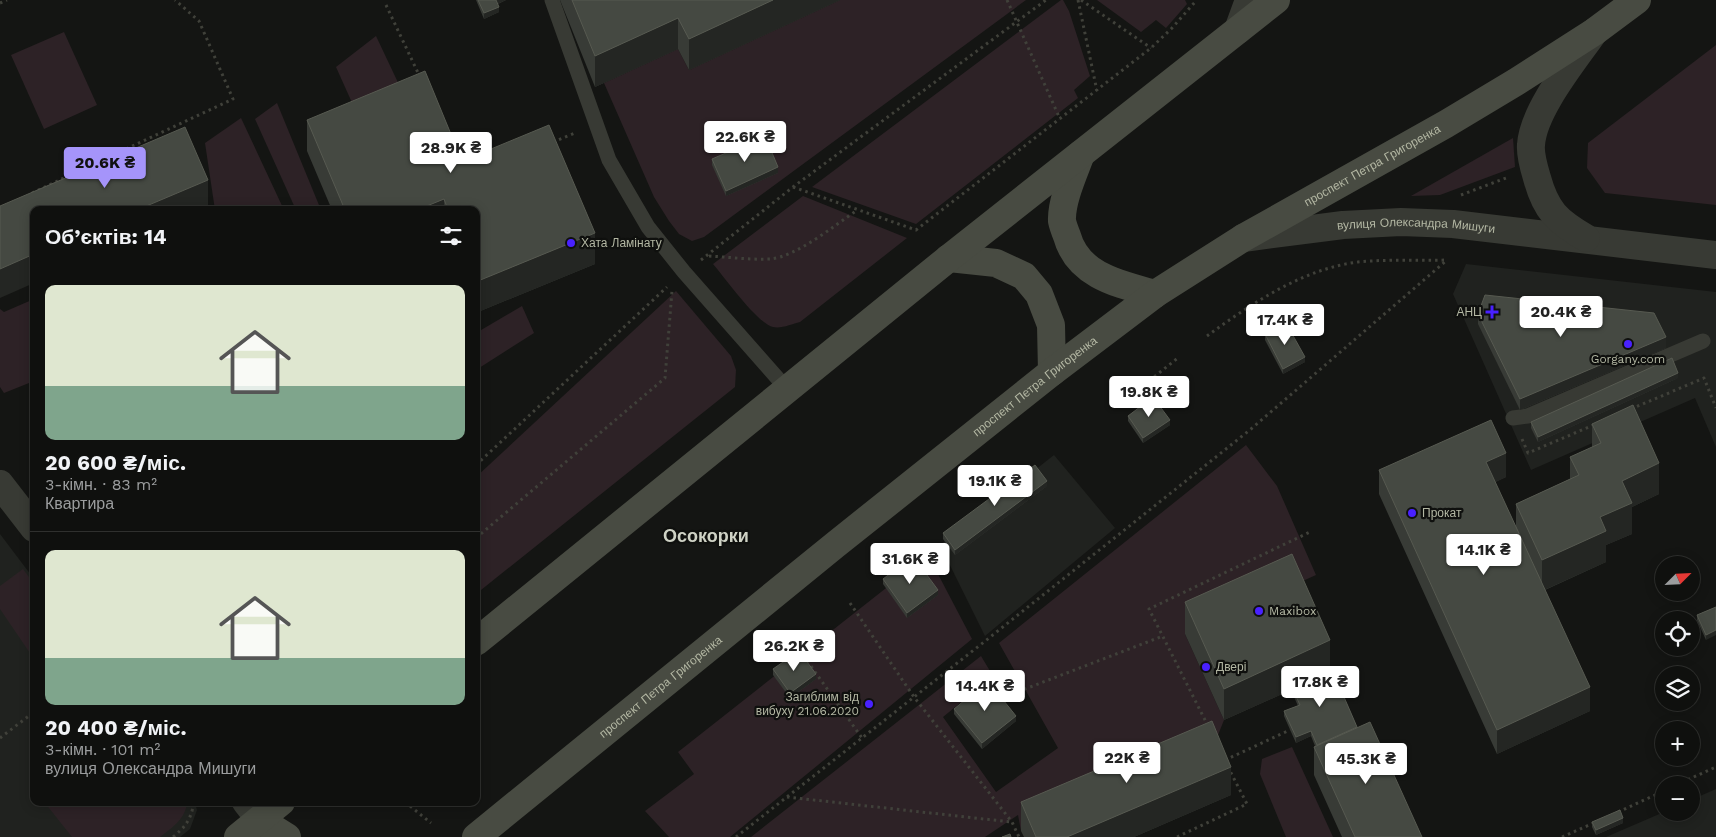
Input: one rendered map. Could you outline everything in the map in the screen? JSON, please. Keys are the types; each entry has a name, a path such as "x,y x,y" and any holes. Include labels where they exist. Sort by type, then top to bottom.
{"street":[{"path":"1238,30 1249,0"},
{"path":"480,639 949,258 1276,0"},
{"name":"проспект Петра Григоренка","path":"476,837 828,551 1052,372 1155,294 1243,238 1516,82 1594,32 1637,0"},
{"name":"вулиця Олександра Мишуги","path":"1590,240 1568,228 1551,212 1542,195 1533,167 1531,145 1536,121 1557,86 1594,32"},
{"path":"1081,154 1066,195 1062,221 1071,249 1091,271 1117,283 1155,294"},
{"name":"вулиця Олександра Мишуги","path":"1243,238 1343,225 1401,222 1453,224 1716,255"},
{"path":"949,258 996,263 1024,276 1039,294 1051,325 1052,372"},
{"path":"0,484 30,523"},
{"path":"238,837 253,812 270,806"},
{"path":"253,812 286,837"}],"lane":[{"path":"552,0 609,160 648,227 684,272 787,389"},
{"path":"1513,418 1528,416 1702,341"}],"path":[{"path":"0,3 7,0"},
{"path":"27,195 233,98 200,21 175,0"},
{"path":"1006,0 1060,119"},
{"path":"684,272 707,256 793,187 1046,0"},
{"path":"1079,0 1151,48"},
{"path":"1079,0 1097,91"},
{"path":"793,187 916,230 1151,48 1172,28 1194,0"},
{"path":"386,6 423,83"},
{"path":"549,144 577,132 580,139"},
{"path":"1458,196 1509,177"},
{"path":"707,256 771,259 787,254 807,244 857,210"},
{"path":"736,837 1251,429 1447,260 1357,262 1322,271 1279,290 1241,311 1208,336"},
{"path":"480,461 672,283 665,378 480,535"},
{"path":"1139,388 1179,358"},
{"path":"1625,412 1704,378 1716,408"},
{"path":"1513,418 1528,453 1598,423"},
{"path":"1212,734 1149,609 1310,532"},
{"path":"850,603 914,697 1012,822 1019,837"},
{"path":"1012,694 1163,636"},
{"path":"796,645 862,738"},
{"path":"0,738 30,715"},
{"path":"1225,760 1290,730"},
{"path":"1176,837 1247,804 1220,751"},
{"path":"1696,776 1716,767"},
{"path":"1613,814 1655,795"},
{"path":"786,798 1012,822"},
{"path":"410,806 431,823"},
{"path":"173,837 183,829 191,818 193,807"},
{"path":"1562,837 1596,822"}],"shaded area":[{"path":"840,0 1026,0 704,237 692,241 679,234 654,197 604,83 678,49 689,70"},
{"path":"1063,0 1069,11 1090,76 1074,90 1078,98 916,224 812,187"},
{"path":"1097,0 1185,0 1187,4 1166,28 1156,20 1141,32"},
{"path":"64,32 97,105 44,129 11,55"},
{"path":"376,36 402,91 358,116 336,67"},
{"path":"1716,45 1716,205 1605,193 1587,168 1588,143"},
{"path":"277,103 319,206 294,206 255,119"},
{"path":"241,118 282,206 214,206 205,143"},
{"path":"1513,138 1515,167 1440,195 1411,196"},
{"path":"803,196 907,238 800,322 783,327 773,327 766,324 750,309 713,264"},
{"path":"1466,264 1716,292 1716,447 1695,398 1531,470 1453,294"},
{"path":"676,291 731,356 736,370 735,387 480,591 480,473"},
{"path":"30,301 30,383 4,393 0,387 0,309 4,312"},
{"path":"522,306 534,333 480,367 480,331"},
{"path":"1246,445 1277,486 1316,575 1185,634 1224,720 1212,750 1021,831 1018,815 985,837 751,837 981,656 993,676 943,717 996,792 1058,748 999,643"},
{"path":"1054,455 1115,528 985,636 940,545"},
{"path":"0,534 30,574 30,806 196,806 197,810 190,829 180,837 0,837"},
{"path":"928,555 972,639 730,837 669,837 645,811 694,774 678,752"},
{"path":"23,569 30,579 30,653 0,609 0,586"},
{"path":"1292,747 1333,837 1286,837 1260,774 1262,759"},
{"path":"1716,789 1716,837 1606,837 1655,816 1655,821 1700,821 1700,796"},
{"path":"47,806 186,806 181,818 160,837 72,837"}],"building":[{"path":"478,0 496,0 499,7 484,13"},
{"path":"572,0 773,0 689,39 678,18 595,56"},
{"path":"425,71 462,161 549,125 595,233 480,280 480,206 447,206 444,199 427,206 343,206 307,120"},
{"path":"185,127 208,180 146,206 30,206 30,256 0,269 0,206"},
{"path":"765,136 778,167 726,191 712,159"},
{"path":"1485,295 1654,313 1666,337 1520,399 1478,314"},
{"path":"1286,323 1305,357 1283,369 1265,334"},
{"path":"1672,358 1678,373 1538,437 1531,422"},
{"path":"1153,397 1170,420 1143,438 1128,416"},
{"path":"1633,405 1659,463 1622,481 1632,503 1600,517 1606,531 1542,560 1516,504 1579,475 1570,457 1601,443 1592,424"},
{"path":"1491,420 1506,453 1486,462 1590,687 1497,730 1379,470"},
{"path":"1035,465 1047,481 955,550 943,533"},
{"path":"1292,554 1330,640 1224,689 1185,602"},
{"path":"913,556 938,590 907,613 883,579"},
{"path":"1716,607 1716,630 1706,635 1700,622 1700,614"},
{"path":"799,651 816,674 790,693 773,669"},
{"path":"1331,667 1357,727 1317,745 1311,731 1296,737 1284,711 1300,705 1291,685"},
{"path":"988,681 1016,716 982,743 954,709"},
{"path":"1212,721 1231,767 1067,837 1036,837 1021,802"},
{"path":"1370,722 1422,837 1355,837 1314,747"},
{"path":"1620,810 1623,818 1596,830 1592,822"}],"place":[{"name":"Хата Ламінату","path":"571,243"},
{"name":"АНЦ","path":"1492,312"},
{"name":"Gorgany.com","path":"1628,344"},
{"name":"Прокат","path":"1412,513"},
{"name":"Maxibox","path":"1259,611"},
{"name":"Двері","path":"1206,667"},
{"name":"Загиблим від вибуху 21.06.2020","path":"869,704"}],"district":[{"name":"Осокорки","path":"706,535"}]}
